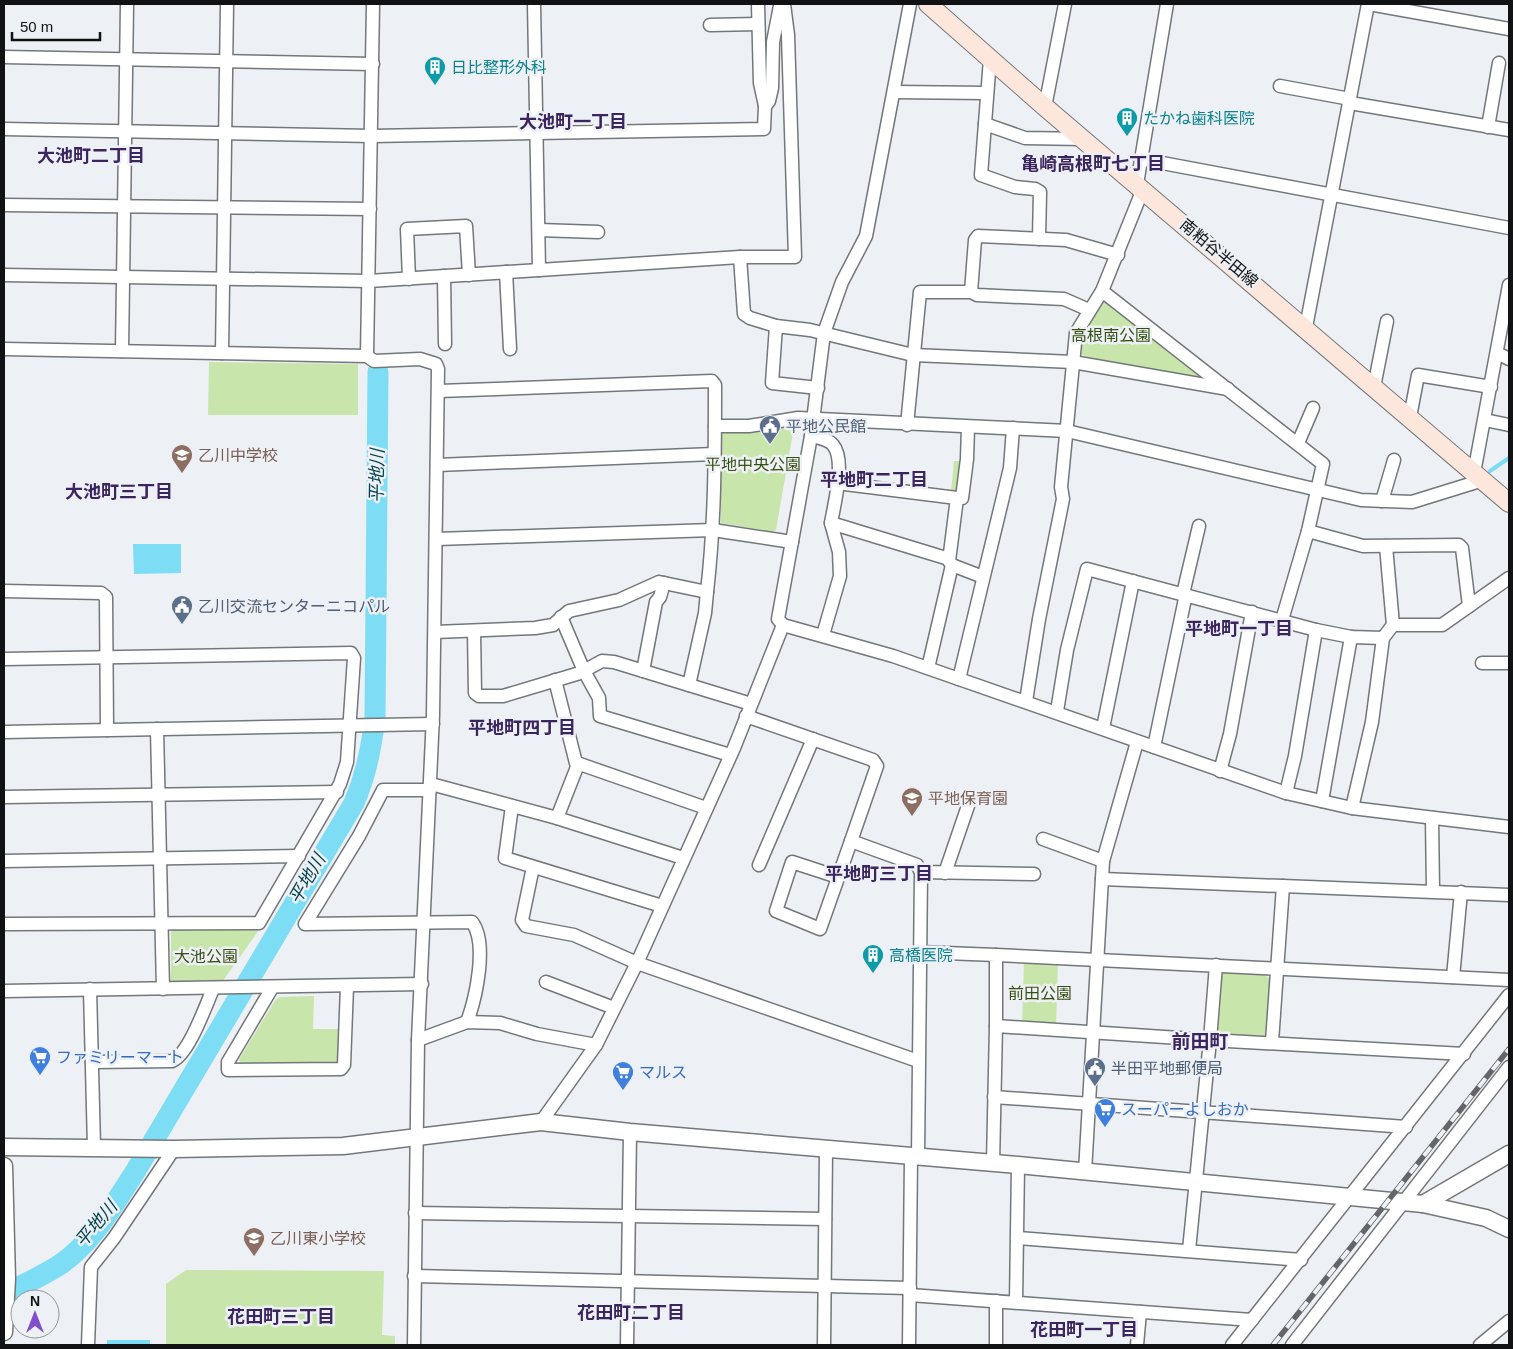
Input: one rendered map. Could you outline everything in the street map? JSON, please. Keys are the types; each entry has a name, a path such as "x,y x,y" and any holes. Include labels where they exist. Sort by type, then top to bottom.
{"main road":[{"name":"南粕谷半田線","path":"928,4 1045,107 1306,327 1509,503"}],"street":[{"path":"122,350 126,4"},
{"path":"222,353 227,4"},
{"path":"534,4 539,270"},
{"path":"4,129 372,136 764,129 765,106 761,97 760,83 758,4"},
{"path":"765,106 769,101 772,88 773,42 782,4"},
{"path":"4,275 370,281 795,256 788,35 782,4"},
{"path":"910,4 866,236 842,282 824,333 814,420 778,620 782,624 928,668 1057,711 1137,742 1286,793 1352,808 1509,827"},
{"path":"1045,107 1065,4"},
{"path":"1026,702 1038,627 1063,499 1061,487 1068,431 1076,333 1102,290 1118,255 1140,187 1141,159 1167,4"},
{"path":"1306,327 1369,4 1509,29"},
{"path":"367,356 370,281 372,5"},
{"path":"710,26 758,24"},
{"path":"4,57 373,64"},
{"path":"990,59 981,176 1015,187 1036,189 1040,192 1039,239"},
{"path":"1488,126 1499,63"},
{"path":"1280,86 1350,101 1509,130"},
{"path":"894,92 987,92"},
{"path":"985,124 1025,138 1084,139"},
{"path":"1141,159 1509,228"},
{"path":"4,205 370,209"},
{"path":"409,279 407,230 466,226 469,275"},
{"path":"539,230 598,232"},
{"path":"971,292 975,240 978,236 1066,240 1118,255"},
{"path":"740,258 744,314 750,318 776,326 824,333 914,355 1073,362 1228,389"},
{"path":"506,272 510,349"},
{"path":"444,276 446,344"},
{"path":"715,426 749,426 798,418 907,425 1068,431 1361,500 1412,502 1478,476 1485,420 1497,354 1506,324 1509,285"},
{"path":"1102,290 1323,464 1308,531 1282,620"},
{"path":"907,425 920,292 971,292 976,295 1064,299 1089,310"},
{"path":"1374,386 1387,321"},
{"path":"776,326 772,383 818,388"},
{"path":"4,349 367,356 374,361 420,360 436,364 439,391 433,724 418,1040 414,1345"},
{"path":"1497,354 1509,359"},
{"path":"1410,417 1418,375 1491,387"},
{"path":"439,391 712,381 714,385 715,426 713,530 705,614 689,685"},
{"path":"1298,443 1312,408"},
{"path":"1485,420 1509,425"},
{"path":"837,483 962,498 967,459 968,427"},
{"path":"959,679 1010,468 1013,428"},
{"path":"811,436 824,439 833,444 839,460 831,524 839,552 840,576 823,635"},
{"path":"438,465 714,454"},
{"path":"1382,501 1394,460"},
{"path":"928,668 951,562 957,498"},
{"path":"831,524 951,562 983,576"},
{"path":"1154,747 1198,526"},
{"path":"437,539 713,530 792,542"},
{"path":"1308,531 1363,546 1459,545 1462,548 1469,606"},
{"path":"1352,808 1372,722 1383,638 1393,624 1386,546"},
{"path":"1057,711 1067,650 1087,569 1316,630 1351,637 1383,638"},
{"path":"1393,624 1442,625 1509,578"},
{"path":"1104,728 1133,581"},
{"path":"435,632 535,628 552,624 569,611 619,600 659,582 707,592"},
{"path":"643,671 656,602 664,583"},
{"path":"4,591 101,593 106,596 108,730"},
{"path":"1220,771 1230,734 1252,612"},
{"path":"561,617 584,671 599,698 600,716 730,755"},
{"path":"541,1122 596,1045 637,963 730,755 782,624"},
{"path":"1286,793 1295,756 1316,630"},
{"path":"474,631 475,693 479,696 503,696 584,671 602,661 614,662 751,704"},
{"path":"1322,801 1351,637"},
{"path":"4,659 351,653 354,658 353,725 347,762 337,792 259,923 4,924"},
{"path":"1482,663 1509,663"},
{"path":"555,680 577,763 576,772 557,818"},
{"path":"746,716 813,739 818,739 876,762 851,841 820,929 776,911 792,862 838,877"},
{"path":"4,732 433,724"},
{"path":"157,729 162,857 163,989"},
{"path":"758,865 813,739"},
{"path":"1085,1172 1103,861 1137,742"},
{"path":"577,763 706,808"},
{"path":"467,1022 475,1000 479,974 477,929 472,922 305,924 359,836 383,790 430,787 557,818 684,858"},
{"path":"4,797 337,792"},
{"path":"946,873 971,797"},
{"path":"512,806 505,858 662,906"},
{"path":"1432,818 1433,891"},
{"path":"1043,839 1103,861"},
{"path":"851,841 916,865 921,872 918,1061 909,1345"},
{"path":"4,861 299,856"},
{"path":"533,867 522,920 523,924 574,935 637,963 918,1061"},
{"path":"921,872 1034,874"},
{"path":"1102,879 1509,895"},
{"path":"1272,1042 1283,886"},
{"path":"1453,977 1461,892"},
{"path":"920,952 1509,980"},
{"path":"993,1163 996,955"},
{"path":"1189,1250 1216,965"},
{"path":"546,982 614,1008"},
{"path":"4,991 422,984"},
{"path":"272,988 228,1062 228,1070 341,1068 344,1065 347,986"},
{"path":"92,1062 172,1061 177,1059 195,1031 213,989"},
{"path":"90,990 94,1147"},
{"path":"1232,1345 1509,995"},
{"path":"418,1040 467,1022 500,1023 537,1034 596,1045"},
{"path":"996,1026 1464,1054"},
{"path":"1292,1345 1509,1067"},
{"path":"994,1097 1406,1127"},
{"path":"4,1147 167,1149 343,1146 541,1122 630,1132 1018,1165 1423,1204 1486,1218 1509,1229"},
{"path":"627,1345 630,1132"},
{"path":"88,1345 91,1266 114,1238 167,1149"},
{"path":"824,1345 826,1150"},
{"path":"1423,1204 1509,1154"},
{"path":"1016,1302 1018,1165"},
{"path":"4,1166 7,1279 4,1332"},
{"path":"415,1212 826,1219"},
{"path":"1018,1238 1300,1260"},
{"path":"414,1276 824,1286 910,1291 996,1301 1252,1320"},
{"path":"996,1301 996,1345"},
{"path":"1137,1345 1140,1312"},
{"path":"1480,1345 1509,1321"}],"green space":[{"name":"高根南公園","path":"1107,299 1205,374 1203,380 1094,359 1080,354 1082,332 1100,301"},
{"path":"209,362 358,364 358,415 208,415"},
{"name":"平地中央公園","path":"795,421 776,530 772,532 721,523 720,429"},
{"path":"954,461 965,461 961,494 951,492"},
{"name":"大池公園","path":"175,928 259,930 222,982 175,982 171,980 171,932"},
{"name":"前田公園","path":"1024,960 1058,962 1056,1026 1022,1024"},
{"path":"1224,973 1262,973 1270,979 1266,1038 1220,1035 1216,1030 1220,975"},
{"path":"314,996 313,1029 340,1029 340,1060 336,1064 240,1063 239,1059 276,999 280,997"},
{"path":"186,1270 384,1271 382,1335 395,1336 395,1345 166,1345 166,1284"}],"water":[{"path":"133,544 181,544 181,573 134,574"},
{"path":"107,1340 150,1340 150,1345 107,1345"}],"waterway":[{"name":"平地川","path":"4,1295 61,1264 83,1245 102,1222 135,1172 354,803 368,762 375,718 378,372"},
{"path":"1490,471 1509,458"}],"railway":[{"path":"1273,1345 1509,1049"}],"place":[{"name":"日比整形外科","path":"435,86"},
{"name":"たかね歯科医院","path":"1127,137"},
{"name":"平地公民館","path":"770,445"},
{"name":"乙川中学校","path":"182,474"},
{"name":"乙川交流センターニコパル","path":"182,625"},
{"name":"平地保育園","path":"912,817"},
{"name":"高橋医院","path":"873,974"},
{"name":"ファミリーマート","path":"40,1076"},
{"name":"半田平地郵便局","path":"1095,1087"},
{"name":"マルス","path":"623,1091"},
{"name":"スーパーよしおか","path":"1105,1128"},
{"name":"乙川東小学校","path":"254,1257"}],"district":[{"name":"大池町一丁目","path":"573,122"},
{"name":"大池町二丁目","path":"91,156"},
{"name":"亀崎高根町七丁目","path":"1093,164"},
{"name":"平地町二丁目","path":"874,480"},
{"name":"大池町三丁目","path":"119,492"},
{"name":"平地町一丁目","path":"1239,629"},
{"name":"平地町四丁目","path":"522,728"},
{"name":"平地町三丁目","path":"879,874"},
{"name":"前田町","path":"1200,1041"},
{"name":"花田町二丁目","path":"631,1313"},
{"name":"花田町三丁目","path":"281,1317"},
{"name":"花田町一丁目","path":"1084,1330"}]}
